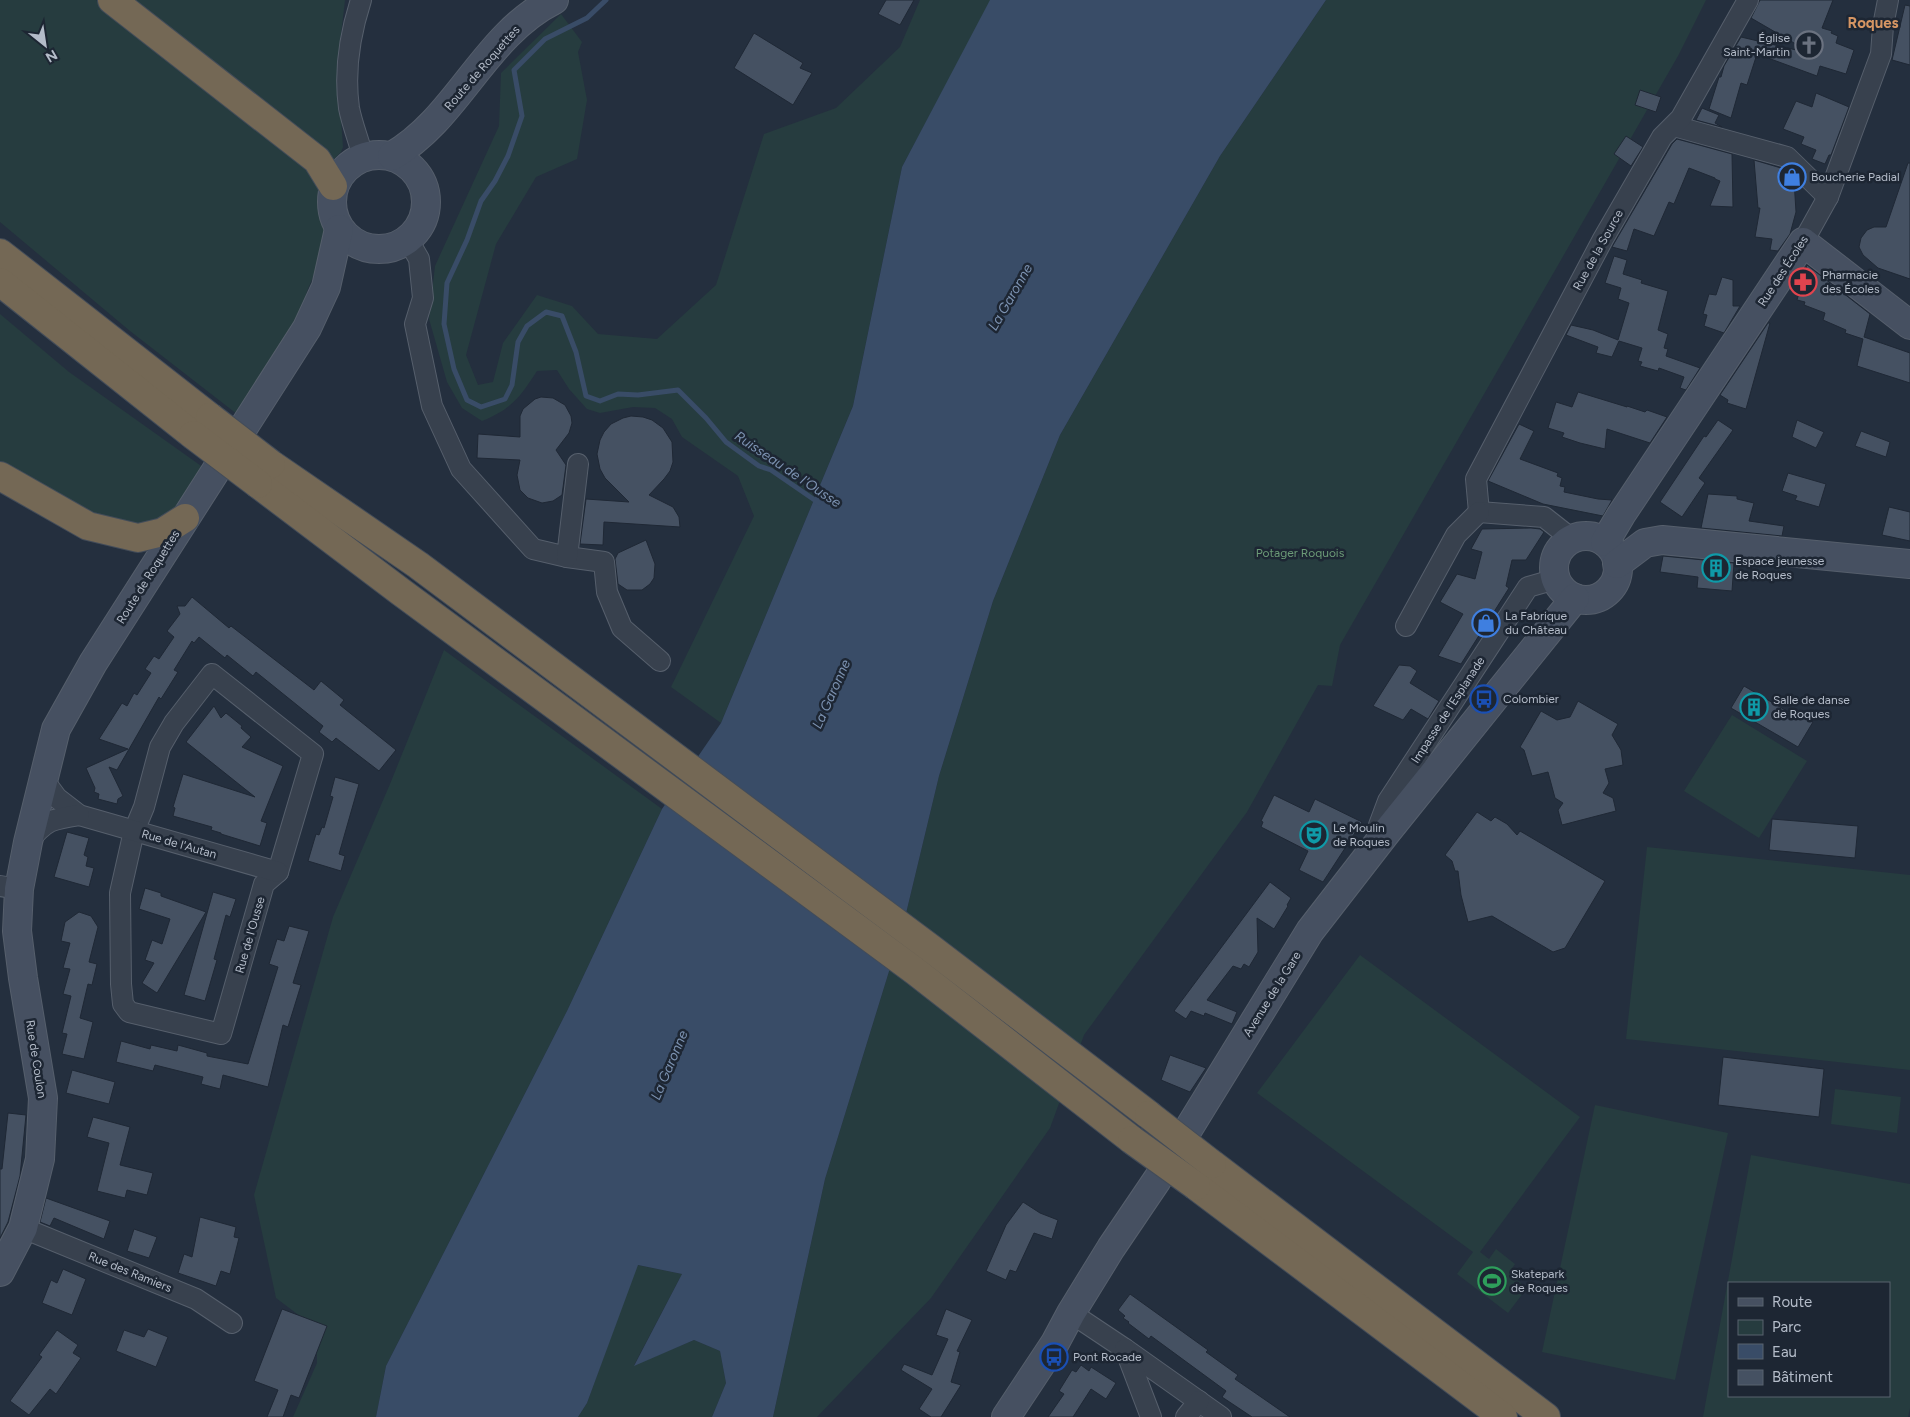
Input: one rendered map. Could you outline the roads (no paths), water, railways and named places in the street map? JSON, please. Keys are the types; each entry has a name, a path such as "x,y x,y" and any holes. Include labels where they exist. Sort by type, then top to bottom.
{"highway":[{"path":"112,0 317,160 333,186"},
{"path":"0,253 202,426"},
{"path":"0,282 202,426 264,474 401,592 915,971 1132,1140 1196,1186 1502,1417"},
{"path":"264,474 418,565 929,947 1546,1417"},
{"path":"0,476 88,526 138,538 164,532 185,518"}],"street":[{"path":"361,0 349,42 348,82 349,109 363,157"},
{"name":"Route de Roquettes","path":"392,156 406,148 437,120 492,52 519,24 554,0"},
{"name":"Rue de la Source","path":"1478,512 1476,479 1603,240 1662,137 1681,118 1748,0"},
{"name":"Rue des Écoles","path":"1611,553 1632,498 1803,242 1828,197 1881,54 1883,26 1888,0"},
{"name":"Route de Roquettes","path":"415,172 437,120"},
{"path":"1674,126 1787,157 1828,197"},
{"path":"379,154 392,156 405,162 415,172 423,185 426,200 424,216 418,230 408,240 393,248 378,250 363,247 349,240 339,229 333,216 331,201 333,186 341,173 352,163 363,157 379,154"},
{"name":"Route de Roquettes","path":"10,888 28,842 56,729 93,663 307,328 326,287 339,229"},
{"path":"408,240 419,258 423,298 415,324 432,406 461,469 533,549 567,557 604,562 607,592 622,628 660,661"},
{"path":"1803,242 1910,326"},
{"name":"Route de Roquettes","path":"326,287 363,247"},
{"path":"567,557 578,464"},
{"path":"1406,626 1456,535 1478,512 1544,517 1572,539"},
{"path":"1593,536 1611,553 1617,573 1614,581 1600,596 1586,600 1565,589 1553,568 1561,547 1572,539 1593,536"},
{"path":"1611,553 1662,540 1910,564"},
{"name":"Impasse de l'Esplanade","path":"1386,833 1380,825 1388,801 1528,588 1565,589"},
{"name":"Avenue de la Gare","path":"1006,1417 1055,1343 1111,1248 1157,1180 1310,931 1386,833 1565,589"},
{"name":"Rue de l'Ousse","path":"212,674 313,754 278,872 264,884 221,1034 129,1012 123,1004 119,954 120,893 134,831 144,807 160,747 174,723 212,674"},
{"name":"Rue de l'Autan","path":"44,779 57,798 79,815 278,872"},
{"name":"Rue de l'Autan","path":"28,842 39,828 53,819 79,815"},
{"name":"Rue de Coulon","path":"0,1272 23,1228 40,1159 43,1098 10,888"},
{"name":"Rue des Ramiers","path":"23,1228 196,1299 232,1323"},
{"path":"1071,1313 1221,1417"},
{"path":"1125,1349 1150,1417"},
{"path":"1186,1417 1198,1401"}],"water":[{"name":"La Garonne","path":"990,0 1326,0 1220,156 1060,435 993,601 939,776 903,926 825,1179 773,1417 712,1417 726,1383 720,1351 694,1340 634,1366 682,1274 638,1265 587,1403 578,1417 376,1417 386,1366 567,1011 662,809 721,723 853,406 902,167"}],"waterway":[{"name":"Ruisseau de l'Ousse","path":"606,0 587,18 545,39 514,70 522,116 508,156 495,181 481,201 467,240 447,283 444,324 454,369 467,400 481,407 505,399 512,385 518,342 527,326 546,312 562,316 576,352 586,396 600,401 618,394 638,395 678,390 706,418 726,442 759,466 771,470 819,503"}],"place":[{"name":"Église Saint-Martin","path":"1809,45"},
{"name":"Boucherie Padial","path":"1792,177"},
{"name":"Pharmacie des Écoles","path":"1803,282"},
{"name":"Espace jeunesse de Roques","path":"1716,568"},
{"name":"La Fabrique du Château","path":"1486,623"},
{"name":"Colombier","path":"1484,699"},
{"name":"Salle de danse de Roques","path":"1754,707"},
{"name":"Le Moulin de Roques","path":"1314,835"},
{"name":"Skatepark de Roques","path":"1492,1281"},
{"name":"Pont Rocade","path":"1054,1357"}],"district":[{"name":"Roques","path":"1873,23"}],"park label":[{"name":"Potager Roquois","path":"1300,553"}]}
